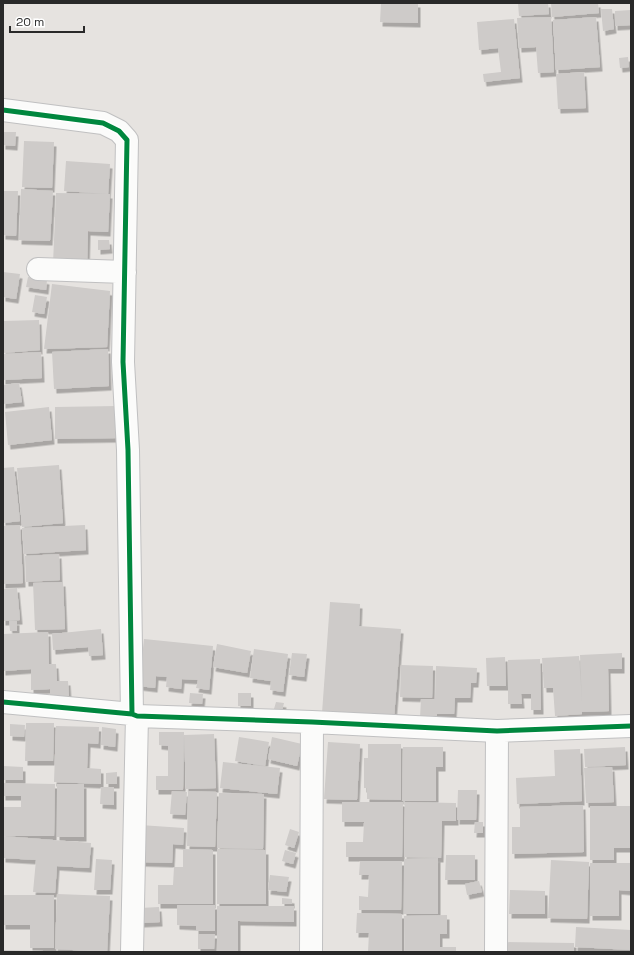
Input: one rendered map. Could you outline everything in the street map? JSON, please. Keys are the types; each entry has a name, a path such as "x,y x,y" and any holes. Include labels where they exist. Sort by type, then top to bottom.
{"street":[{"path":"3,110 103,123 119,132 127,140 123,362 128,450 134,715 132,952"},
{"path":"38,269 125,272"},
{"path":"3,702 134,715 497,731 631,726"},
{"path":"311,952 312,722"},
{"path":"496,952 497,731"}],"building":[{"path":"381,3 418,3 418,23 380,22"},
{"path":"518,3 548,3 549,14 519,16"},
{"path":"551,3 598,3 599,13 552,17"},
{"path":"601,9 612,9 614,29 603,31"},
{"path":"631,10 631,25 615,26 615,11"},
{"path":"551,17 554,72 538,73 536,47 519,48 517,18"},
{"path":"596,17 600,67 556,70 553,20"},
{"path":"514,19 520,78 484,82 483,74 501,72 498,48 479,50 477,22"},
{"path":"628,57 629,67 620,68 619,58"},
{"path":"584,72 586,108 558,109 556,74"},
{"path":"3,132 16,132 15,146 3,145"},
{"path":"24,141 54,142 52,188 22,187"},
{"path":"66,161 110,164 108,194 64,191"},
{"path":"21,189 53,191 50,241 19,240"},
{"path":"3,191 18,191 16,236 3,235"},
{"path":"56,193 110,194 108,232 88,231 87,265 53,264"},
{"path":"98,240 109,240 110,249 98,250"},
{"path":"3,272 20,274 16,299 3,297"},
{"path":"28,277 47,280 46,290 26,287"},
{"path":"52,284 110,291 107,347 44,349"},
{"path":"35,295 47,297 44,314 32,312"},
{"path":"39,320 40,350 3,353 3,321"},
{"path":"108,349 109,386 54,389 52,352"},
{"path":"41,352 42,378 3,380 3,354"},
{"path":"19,383 22,402 3,404 3,385"},
{"path":"117,406 118,438 55,439 55,407"},
{"path":"49,407 52,440 8,445 5,412"},
{"path":"59,465 63,523 22,527 17,468"},
{"path":"14,467 20,521 3,523 3,468"},
{"path":"20,525 23,583 3,584 3,526"},
{"path":"85,525 86,550 24,554 22,528"},
{"path":"59,554 60,580 26,582 25,556"},
{"path":"63,582 65,629 35,630 33,583"},
{"path":"17,588 20,620 3,621 3,589"},
{"path":"330,602 360,604 359,626 401,629 394,718 322,713"},
{"path":"9,621 17,621 17,631 10,631"},
{"path":"101,629 103,655 89,656 88,647 53,650 52,634"},
{"path":"48,632 49,664 56,664 57,681 68,681 69,696 50,696 50,689 31,690 31,669 3,671 3,634"},
{"path":"144,639 213,646 209,690 196,688 198,680 182,679 181,689 166,687 167,677 156,676 155,688 139,686"},
{"path":"217,644 251,651 247,673 213,667"},
{"path":"254,649 288,654 283,692 270,690 271,681 250,678"},
{"path":"292,653 307,654 304,677 289,675"},
{"path":"622,653 622,669 608,669 609,711 582,712 582,714 555,716 553,688 544,688 542,658 579,656 582,702 580,655"},
{"path":"505,657 506,686 487,686 486,658"},
{"path":"540,659 541,710 531,710 531,694 521,694 522,704 508,704 508,660"},
{"path":"401,665 433,666 432,698 400,697"},
{"path":"436,666 477,668 476,683 471,683 470,698 455,698 454,714 437,714 437,719 420,718 421,699 435,699"},
{"path":"190,693 203,694 202,704 189,703"},
{"path":"238,693 251,693 251,706 238,706"},
{"path":"276,702 284,703 282,711 274,709"},
{"path":"26,723 54,723 53,761 25,761"},
{"path":"10,724 25,725 24,737 10,736"},
{"path":"56,726 99,727 98,744 88,743 87,768 101,769 101,784 54,782"},
{"path":"102,727 116,729 115,747 101,745"},
{"path":"159,732 184,732 183,790 156,790 156,776 168,776 168,746 159,745"},
{"path":"214,734 216,788 186,789 184,735"},
{"path":"239,737 269,742 265,766 235,761"},
{"path":"272,737 302,744 297,766 268,759"},
{"path":"328,742 360,744 357,800 324,799"},
{"path":"368,744 401,744 401,800 367,799 367,788 364,788 364,758 368,758"},
{"path":"403,747 443,747 443,767 436,767 436,801 402,801"},
{"path":"625,747 626,765 585,767 584,749"},
{"path":"580,749 582,801 517,804 516,778 555,776 554,750"},
{"path":"223,762 280,768 277,794 220,788"},
{"path":"3,766 23,767 23,780 3,780"},
{"path":"612,767 614,802 586,803 584,768"},
{"path":"117,772 117,784 106,784 106,773"},
{"path":"3,783 55,784 54,836 3,836 3,807 21,807 21,796 3,796"},
{"path":"57,784 84,784 84,837 57,837"},
{"path":"101,787 114,787 114,805 100,804"},
{"path":"458,790 477,790 476,820 457,820"},
{"path":"172,791 187,792 185,815 170,814"},
{"path":"188,791 217,792 215,847 187,846"},
{"path":"219,793 264,794 263,849 217,848"},
{"path":"342,802 403,802 402,857 346,857 346,842 363,842 364,822 342,822"},
{"path":"405,802 456,803 456,821 442,821 441,858 404,857"},
{"path":"583,805 584,852 512,854 512,827 520,827 520,807"},
{"path":"590,806 631,806 631,848 614,848 614,860 590,860"},
{"path":"475,822 483,822 483,833 474,833"},
{"path":"140,825 184,828 183,845 173,844 172,863 141,862"},
{"path":"290,829 299,832 294,848 285,845"},
{"path":"3,836 91,843 89,868 57,866 55,893 33,892 36,860 3,858"},
{"path":"183,849 213,850 213,904 158,904 158,885 173,885 174,867 183,867"},
{"path":"217,849 266,850 266,904 217,904"},
{"path":"285,850 296,853 293,864 282,861"},
{"path":"446,855 475,855 475,880 445,880"},
{"path":"438,858 438,914 404,914 404,859"},
{"path":"96,859 112,860 110,890 94,890"},
{"path":"551,860 589,862 587,919 548,918"},
{"path":"360,861 402,861 401,910 359,910 359,896 368,897 369,875 359,875"},
{"path":"590,863 631,863 631,891 619,890 619,916 590,916"},
{"path":"270,875 289,877 286,892 268,890"},
{"path":"479,881 482,892 467,895 465,884"},
{"path":"510,890 545,891 545,914 509,914"},
{"path":"57,894 110,896 107,952 55,949"},
{"path":"3,895 54,895 54,948 30,948 30,925 3,925"},
{"path":"282,898 292,899 292,904 282,904"},
{"path":"177,905 215,905 215,931 196,931 196,926 177,925"},
{"path":"217,906 294,906 294,922 238,921 238,952 217,952"},
{"path":"159,907 160,922 140,923 140,908"},
{"path":"357,913 402,914 402,952 368,952 369,933 356,933"},
{"path":"447,915 447,934 440,934 440,947 456,947 456,952 405,952 404,916"},
{"path":"576,927 631,930 631,950 575,947"},
{"path":"198,934 215,934 214,949 198,949"},
{"path":"499,942 574,943 574,952 499,952"},
{"path":"3,950 44,951 44,952 3,952"}],"cycle path":[{"path":"3,110 103,123 119,131 127,140 123,362 128,450 132,714"},
{"path":"3,702 132,714 137,716 312,722 497,731 631,726"}]}
